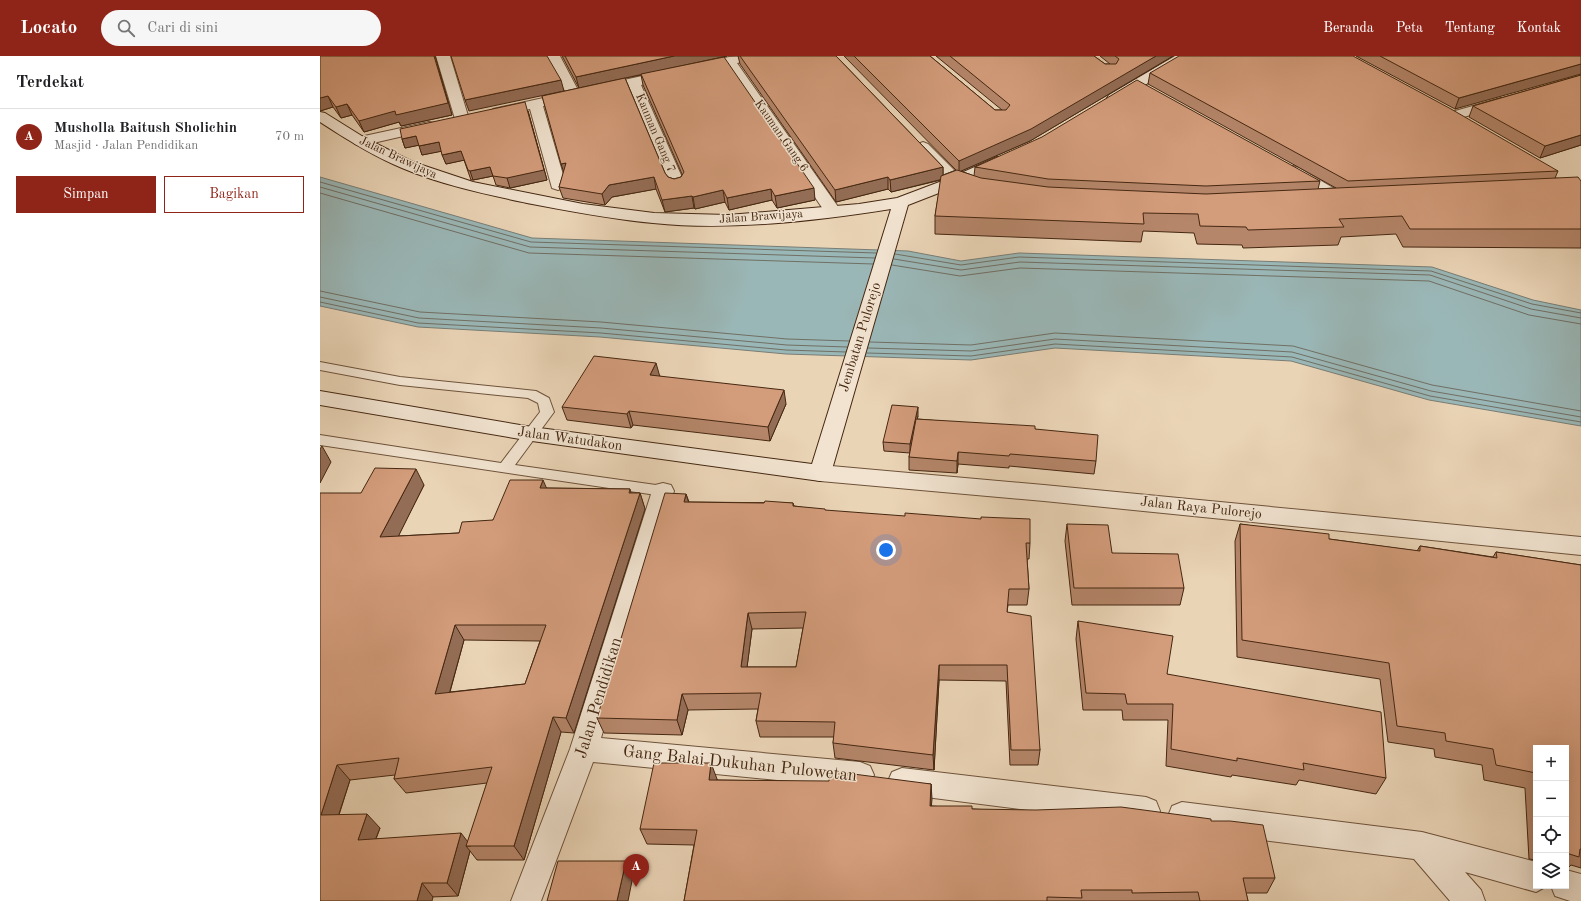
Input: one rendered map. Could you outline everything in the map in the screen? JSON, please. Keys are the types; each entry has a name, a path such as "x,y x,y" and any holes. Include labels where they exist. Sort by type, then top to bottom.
{"street":[{"path":"443,56 462,119"},
{"path":"554,56 574,95"},
{"path":"360,141 633,82 719,60 754,56"},
{"path":"1104,104 1186,56"},
{"name":"Kauman Gang 6","path":"719,60 834,211"},
{"name":"Kauman Gang 7","path":"633,82 677,184"},
{"path":"1136,85 1151,93"},
{"path":"1453,116 1513,98"},
{"path":"535,103 558,185"},
{"path":"1440,108 1472,126"},
{"name":"Jalan Brawijaya","path":"320,116 360,141 407,165 469,186 582,209 654,218 689,220 775,217 901,202 956,181 1014,154"},
{"path":"912,136 956,181 988,190"},
{"path":"1280,164 1349,199 1310,200"},
{"name":"Jembatan Pulorejo","path":"820,473 831,431 901,202"},
{"name":"Jalan Watudakon","path":"320,398 532,434 820,473"},
{"name":"Jalan Raya Pulorejo","path":"820,473 1044,493 1581,546"},
{"name":"Jalan Pendidikan","path":"526,901 584,749 663,491"},
{"name":"Gang Balai Dukuhan Pulowetan","path":"584,749 816,770 1422,846 1533,876"},
{"path":"1422,846 1470,901"},
{"path":"1569,886 1581,889"}],"lane":[{"path":"320,366 400,381 531,394 544,401 547,412 506,467"},
{"path":"320,440 406,455 506,467 663,491"}],"water":[{"path":"320,177 532,238 908,251 961,261 1019,253 1432,267 1533,300 1581,310 1581,426 1429,400 1291,361 1055,348 971,360 786,354 600,337 418,327 320,306"}],"building":[{"path":"320,56 434,56 448,103 396,115 395,111 359,121 347,104 336,107 328,96 320,98"},
{"path":"451,56 547,56 561,80 465,100"},
{"path":"565,56 674,56 576,77"},
{"path":"740,56 836,56 943,167 890,180 888,177 835,190"},
{"path":"854,56 930,56 995,110 1006,110 1010,105 950,56 1094,56 1105,64 1116,64 1119,59 1115,56 1156,56 1031,129 959,161"},
{"path":"1179,56 1353,56 1451,109 1558,171 1348,181 1150,73"},
{"path":"1380,56 1581,56 1581,64 1459,98"},
{"path":"724,57 814,188 775,196 771,189 727,198 723,190 693,197 662,200 654,177 609,185 602,194 559,187 566,163 561,164 542,96 625,78 665,173 668,177 674,179 681,177 684,172 641,74"},
{"path":"1581,75 1581,135 1545,146 1473,106"},
{"path":"1137,80 1320,181 1206,186 1048,179 975,167 1042,137"},
{"path":"525,102 544,170 507,178 493,176 490,167 470,171 468,170 461,151 442,155 439,142 419,146 416,136 402,139 400,129"},
{"path":"957,170 981,178 1048,187 1206,194 1578,177 1581,181 1581,229 1410,229 1402,216 1339,219 1344,227 1248,230 1246,227 1200,226 1198,214 1143,213 1144,224 935,216 941,176"},
{"path":"594,356 656,363 650,375 784,390 768,427 629,411 627,414 562,407"},
{"path":"892,405 918,407 910,444 883,442"},
{"path":"916,419 1035,426 1035,429 1098,435 1096,461 1010,454 1009,456 958,452 957,461 909,457"},
{"path":"375,468 416,469 380,537 459,533 462,522 493,520 510,480 543,480 540,488 630,489 629,493 640,493 566,718 553,717 514,846 466,846 492,767 394,779 399,758 337,765 321,815 367,814 358,840 461,833 447,883 422,883 417,901 320,901 320,493 361,493","holes":["455,625 546,625 525,684 435,694"]},
{"path":"665,493 686,494 684,502 764,503 765,501 793,503 793,506 825,510 905,516 905,513 981,519 981,517 1030,519 1030,543 1026,543 1029,589 1009,589 1007,612 1031,616 1040,750 1011,750 1007,665 939,665 933,755 833,743 835,722 756,721 761,693 682,694 677,720 597,718","holes":["806,612 796,667 741,667 748,613"]},
{"path":"1067,524 1108,525 1112,553 1178,554 1184,588 1074,588"},
{"path":"1240,524 1329,534 1329,539 1420,551 1420,546 1497,558 1496,552 1581,565 1581,849 1579,857 1569,854 1569,745 1533,745 1533,772 1496,765 1493,749 1446,741 1445,733 1397,726 1389,663 1242,640"},
{"path":"1078,621 1173,636 1167,674 1381,712 1386,778 1303,763 1304,770 1237,758 1237,761 1171,749 1173,704 1127,704 1125,694 1086,693"},
{"path":"654,763 711,763 709,780 829,781 830,771 931,784 930,806 972,806 972,809 1036,810 1121,807 1211,819 1211,821 1230,821 1263,825 1275,878 1243,878 1248,901 1200,901 1198,892 1132,893 1132,890 1081,890 1082,898 1047,897 1047,901 684,901 697,830 640,829"},
{"path":"558,861 626,861 617,901 547,901"}],"place":[{"name":"Musholla Baitush Sholichin","path":"636,887"}]}
